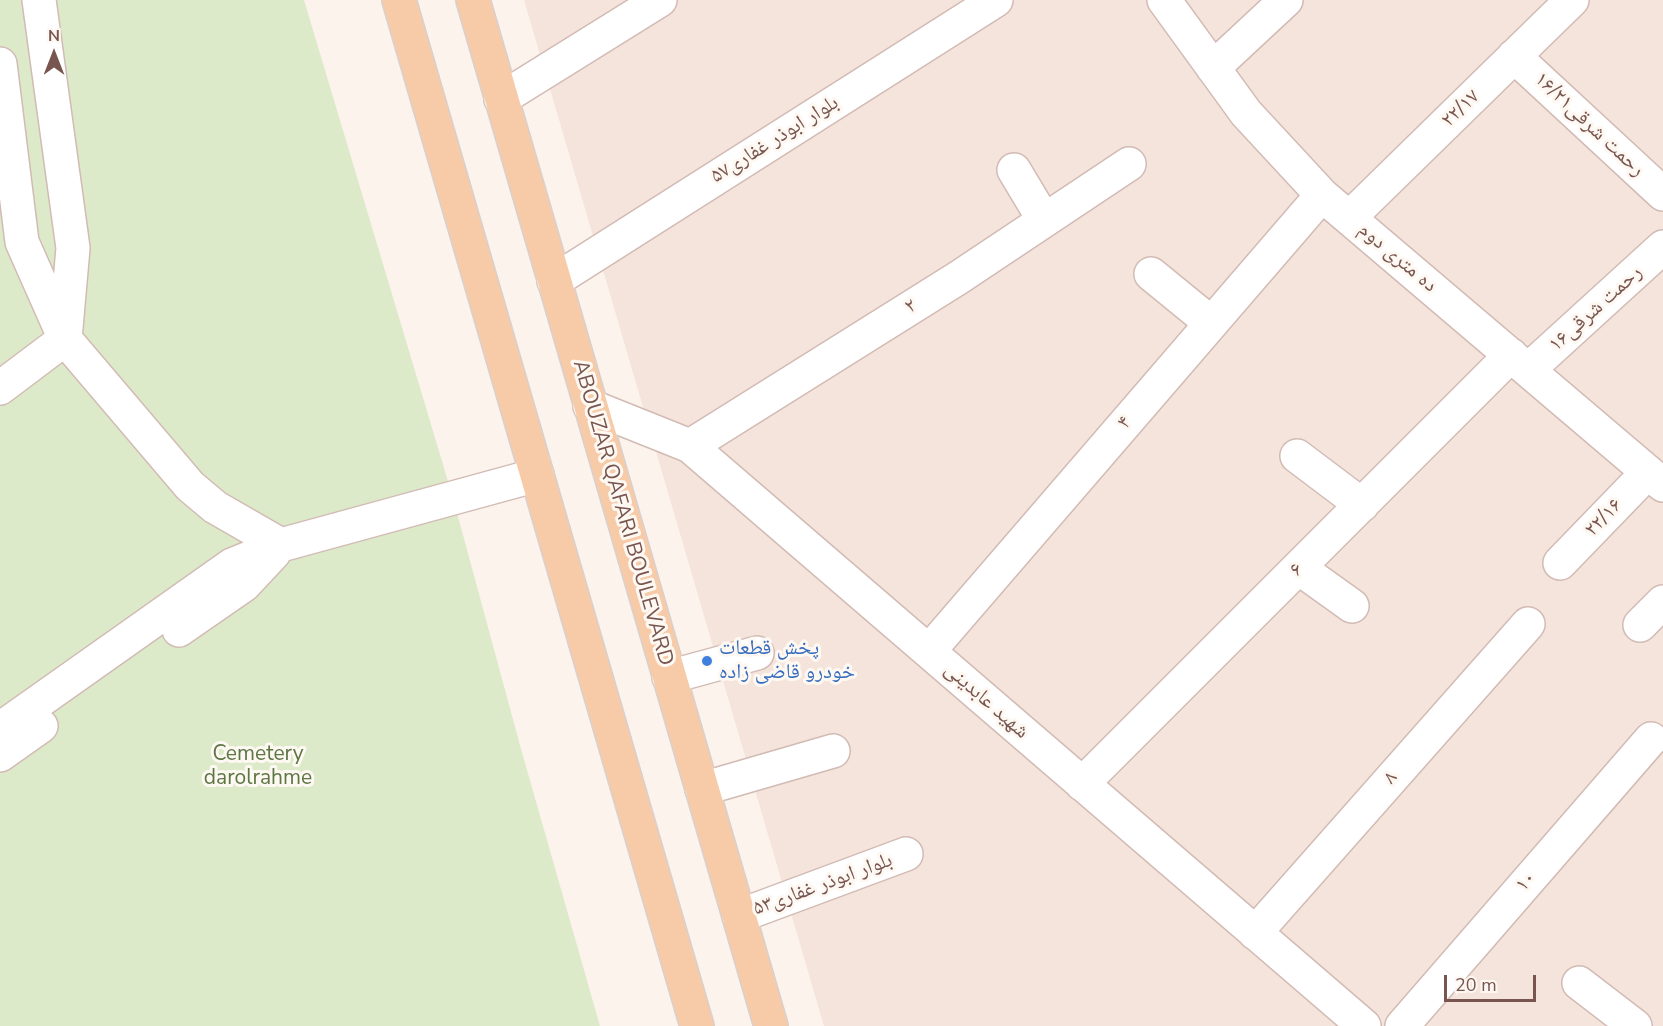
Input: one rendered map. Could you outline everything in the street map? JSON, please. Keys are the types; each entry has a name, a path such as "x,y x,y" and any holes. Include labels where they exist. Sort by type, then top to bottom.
{"main road":[{"path":"399,0 697,1026"},
{"name":"ABOUZAR QAFARI BOULEVARD","path":"473,0 771,1026"}],"street":[{"path":"0,388 66,339 73,248 39,0"},
{"path":"501,99 660,0"},
{"name":"بلوار ابوذر غفاری۵۷","path":"554,280 996,0"},
{"name":"ده متری دوم","path":"1164,0 1246,113 1322,195 1655,478"},
{"path":"1213,68 1286,0"},
{"name":"۲۲/۱۷","path":"1350,218 1572,0"},
{"name":"۱۶/۲۱رحمت شرقی","path":"1514,56 1663,194"},
{"path":"0,64 22,242 66,339 190,486 215,507 281,546"},
{"name":"۲","path":"690,446 958,278 1129,164"},
{"path":"1014,170 1044,220"},
{"name":"۴","path":"929,651 1322,195"},
{"name":"۱۶رحمت شرقی","path":"1520,363 1663,247"},
{"path":"1151,274 1211,323"},
{"name":"۶","path":"1082,784 1362,505 1520,363"},
{"name":"شهید عابدینی","path":"590,406 690,446 1364,1026"},
{"path":"1297,456 1362,505"},
{"path":"0,729 232,565 281,546 537,475"},
{"name":"۲۲/۱۶","path":"1560,563 1655,478"},
{"path":"0,755 244,585 281,546"},
{"path":"1299,568 1352,606"},
{"path":"1640,625 1663,602"},
{"name":"۸","path":"1255,933 1528,624"},
{"path":"669,677 758,653"},
{"name":"۱۰","path":"1402,1026 1651,739"},
{"path":"702,789 833,751"},
{"name":"بلوار ابوذر غفاری۵۳","path":"739,916 906,854"},
{"path":"1579,983 1635,1026"}],"shaded area":[{"path":"524,0 1663,0 1663,1026 824,1026"}],"green space":[{"name":"Cemetery darolrahme","path":"0,0 304,0 453,498 521,749 600,1026 0,1026"}],"place":[{"name":"پخش قطعات خودرو قاضی زاده","path":"707,661"}]}
